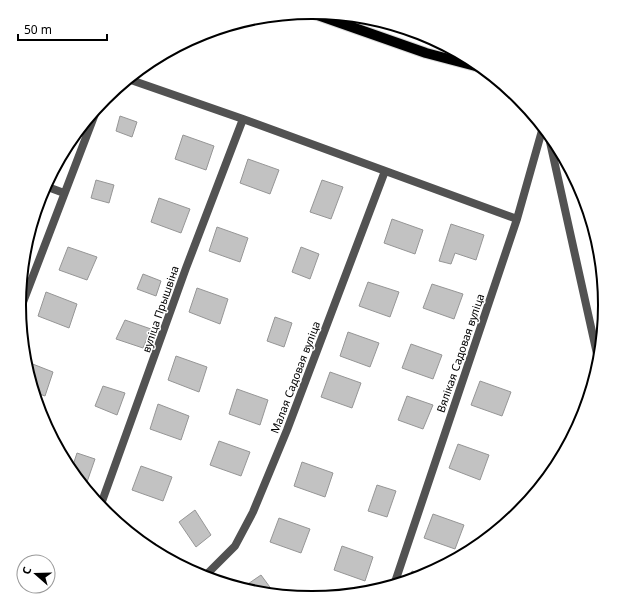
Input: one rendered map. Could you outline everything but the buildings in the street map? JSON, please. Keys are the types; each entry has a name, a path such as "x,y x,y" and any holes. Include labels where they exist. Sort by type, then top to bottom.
{"main road":[{"path":"332,20 426,53 465,63"}],"street":[{"path":"134,81 243,119 517,219"},
{"name":"вуліца Прышвіна","path":"103,500 186,268 243,119"},
{"path":"27,292 91,123"},
{"name":"Вялікая Садовая вуліца","path":"396,578 517,219 541,134"},
{"path":"551,148 595,346"},
{"name":"Малая Садовая вуліца","path":"209,572 235,546 253,512 287,430 386,172"},
{"path":"51,188 64,193"}]}
